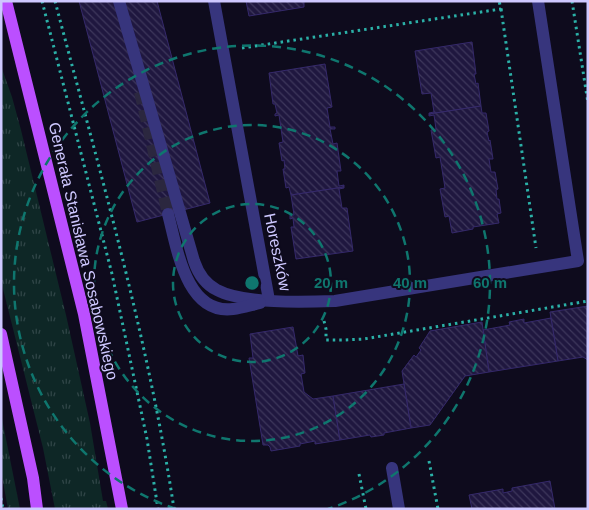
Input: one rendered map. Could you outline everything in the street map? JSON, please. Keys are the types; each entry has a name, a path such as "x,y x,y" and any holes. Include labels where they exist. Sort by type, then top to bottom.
{"main road":[{"name":"Generała Stanisława Sosabowskiego","path":"6,1 84,314 122,509"},
{"path":"1,334 33,478 37,509"}],"street":[{"path":"119,1 199,274 217,290 234,296 269,300"},
{"name":"Horeszków","path":"214,1 269,300 305,302 335,301 578,260 538,1"},
{"path":"168,214 183,270 189,284 199,297 210,306 232,310 269,300"},
{"path":"392,468 399,509"}],"path":[{"path":"42,1 112,274 147,439 158,509"},
{"path":"55,1 143,341 174,509"},
{"path":"500,1 536,253"},
{"path":"572,1 588,103"},
{"path":"221,40 235,48 243,48 501,9"},
{"path":"321,320 324,322 326,329 326,340 364,339 588,301"},
{"path":"429,461 438,509"},
{"path":"359,474 366,509"},
{"path":"1,498 3,509"}],"green space":[{"path":"1,66 21,130 66,315 90,423 103,501 106,501 108,509 55,509 43,448 1,281"},
{"path":"1,414 20,509 8,509 1,471"}],"building":[{"path":"79,1 157,1 210,203 137,222"},
{"path":"246,1 304,1 304,7 249,16"},
{"path":"472,42 476,74 474,74 476,84 478,83 481,106 429,114 434,112 431,93 422,94 415,51"},
{"path":"325,64 332,107 327,108 330,127 335,127 335,129 330,129 333,144 337,143 341,171 337,171 339,186 344,185 344,187 291,195 289,187 286,188 283,169 285,169 284,160 282,161 279,143 283,142 279,115 275,116 277,113 275,104 273,104 269,73"},
{"path":"481,106 482,113 486,113 489,131 487,132 493,159 489,159 491,172 495,172 498,189 496,190 497,199 499,199 501,213 497,214 499,223 452,233 449,216 445,217 440,189 445,188 440,157 436,158 431,130 436,129 434,115 429,116 429,114"},
{"path":"344,187 339,189 342,208 347,208 353,251 296,259 291,227 294,227 293,218 290,219 290,215 294,215 291,195"},
{"path":"588,306 588,360 583,357 558,361 550,312"},
{"path":"551,318 558,361 489,372 483,330 510,325 509,322 524,319 524,323"},
{"path":"482,322 489,372 465,376 430,425 411,428 402,371 414,355 416,357 421,350 419,348 430,331"},
{"path":"293,327 298,356 303,355 305,373 301,374 304,392 313,399 333,396 340,440 315,444 315,441 300,444 300,446 271,451 268,445 263,445 249,358 253,358 250,334"},
{"path":"404,384 411,428 384,433 384,435 371,437 370,435 340,440 333,396"},
{"path":"550,481 555,509 472,509 469,495 503,489 503,493 512,491 512,488"}],"tunnel":[{"path":"140,92 168,214"}]}
